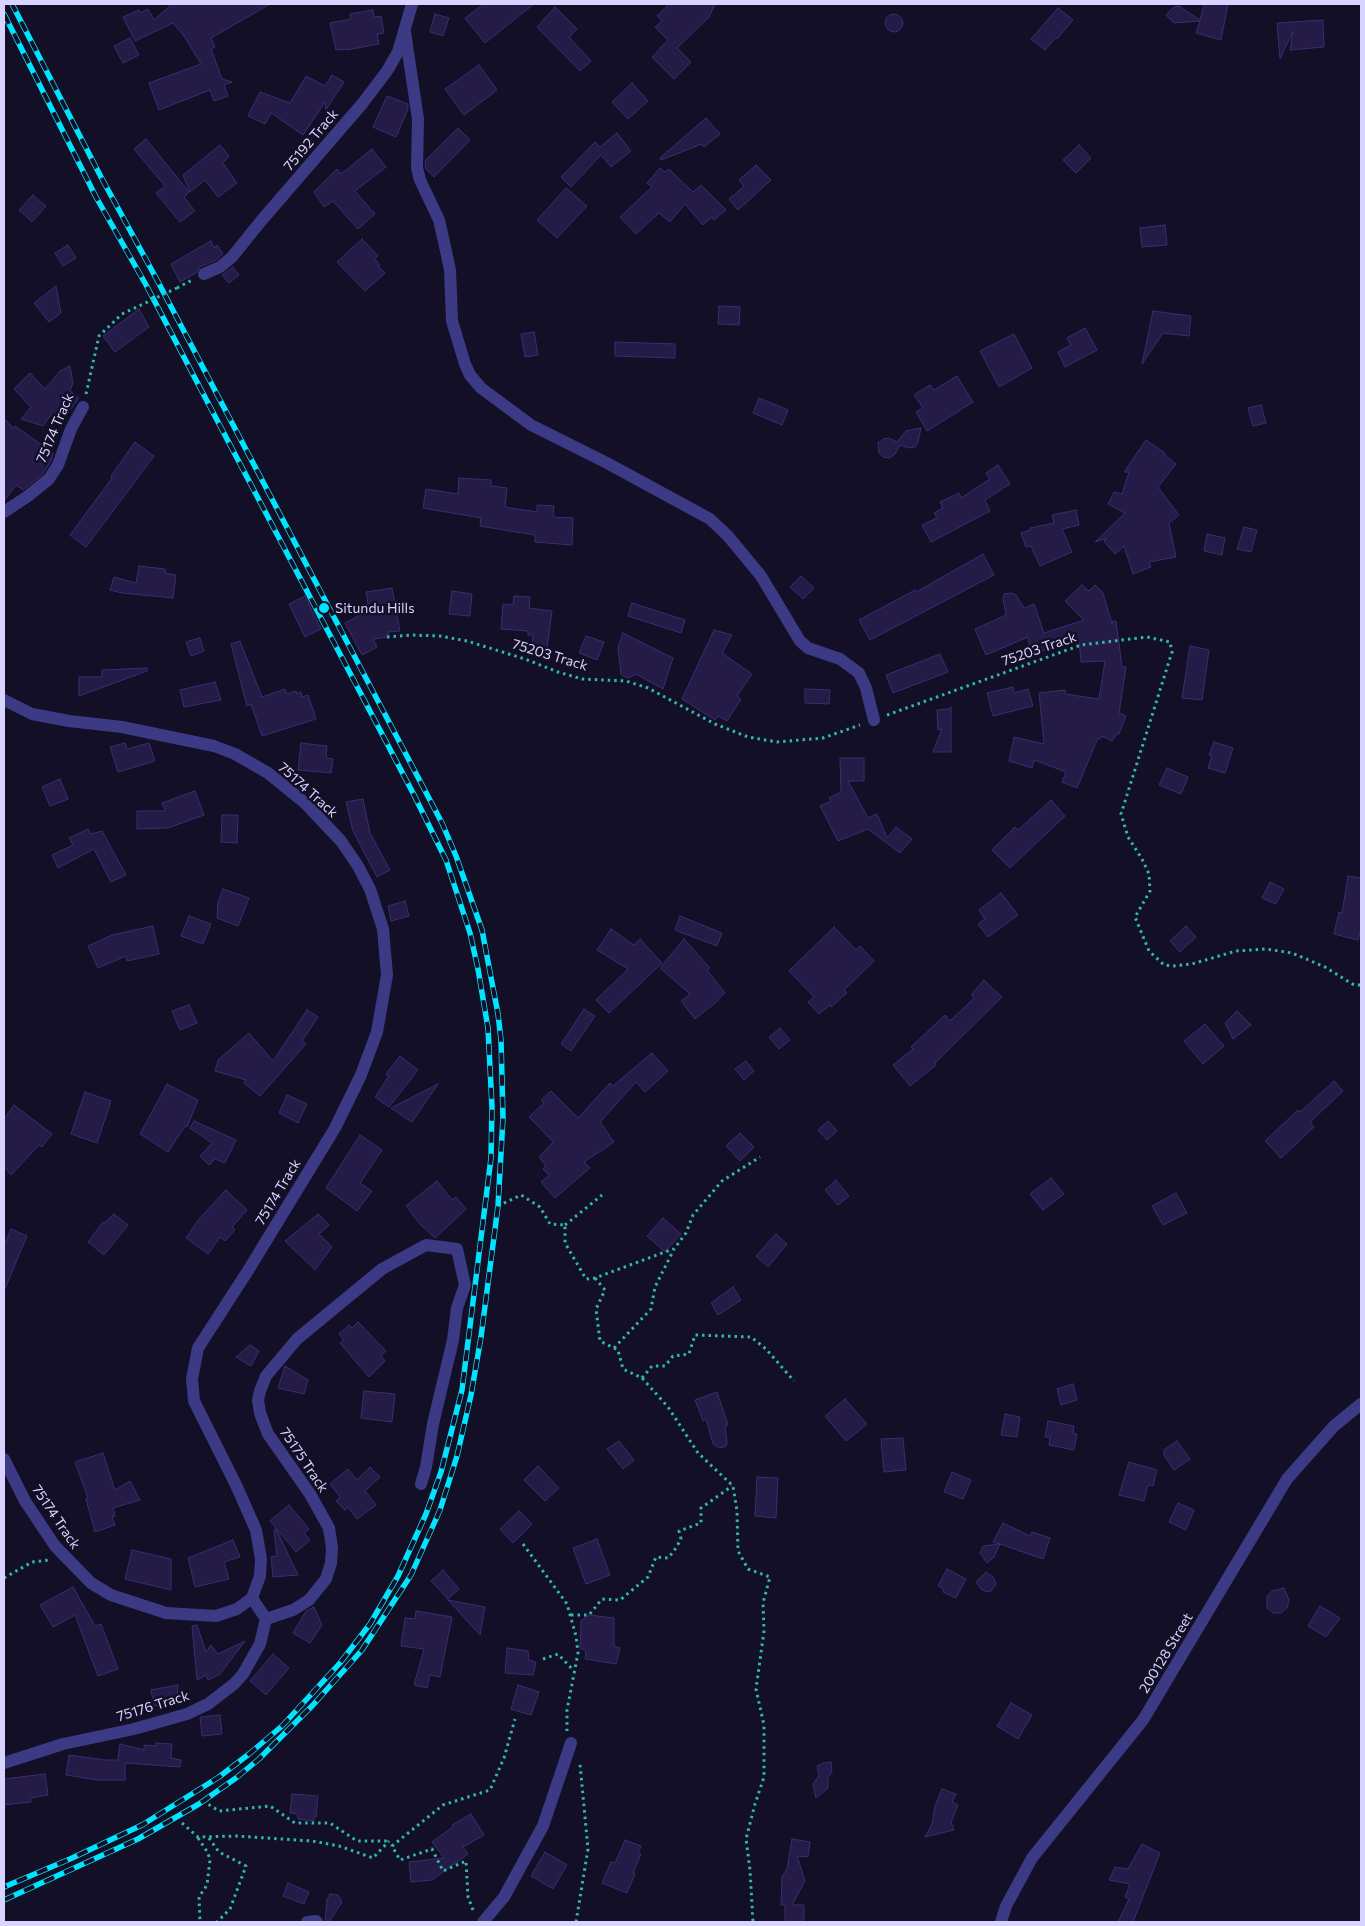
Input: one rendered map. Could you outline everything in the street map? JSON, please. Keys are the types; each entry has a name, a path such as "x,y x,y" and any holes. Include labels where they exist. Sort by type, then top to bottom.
{"street":[{"name":"75192 Track","path":"204,274 220,267 232,257 362,104 387,71 398,52 412,4"},
{"path":"405,32 418,119 417,168 420,180 439,220 450,270 452,321 470,375 481,388 531,425 607,463 710,519 728,536 761,576 800,641 808,648 840,659 859,674 866,688 874,720"},
{"name":"75174 Track","path":"4,512 49,479 58,465 71,429 83,407"},
{"name":"75174 Track","path":"4,700 32,714 69,721 122,727 214,746 236,754 268,773 305,803 341,841 358,866 370,889 383,929 387,976 377,1032 361,1075 335,1128 249,1269 198,1348 192,1379 194,1401 256,1530 262,1559 260,1576 252,1598 237,1609 216,1616 166,1613 111,1596 91,1583 55,1546 25,1501 4,1459"},
{"name":"75175 Track","path":"266,1619 293,1610 309,1600 318,1591 326,1579 331,1563 332,1548 329,1528 310,1494 268,1434 260,1413 258,1400 260,1390 266,1376 297,1339 382,1269 426,1245 457,1249 465,1285 457,1308 453,1340 421,1484"},
{"name":"200128 Street","path":"1001,1922 1006,1906 1032,1858 1143,1720 1287,1479 1334,1426 1361,1404"},
{"path":"252,1598 266,1619"},
{"name":"75176 Track","path":"4,1763 63,1744 134,1729 187,1714 208,1704 234,1684 243,1674 260,1644 266,1619"},
{"path":"483,1922 504,1897 543,1826 570,1743"},
{"path":"307,1922 317,1922"}],"path":[{"name":"75174 Track","path":"83,407 99,336 122,314 177,288"},
{"name":"75203 Track","path":"387,637 411,635 467,641 582,679 626,681 648,688 716,724 748,737 777,742 823,738 1081,645 1147,637 1170,642 1172,652 1121,814 1128,837 1149,874 1150,891 1135,917 1149,951 1164,965 1173,966 1192,964 1236,951 1266,949 1292,953 1326,966 1354,985 1361,985"},
{"path":"614,1348 651,1309 655,1288 674,1249 686,1233 693,1215 722,1181 760,1157"},
{"path":"498,1206 520,1196 540,1207 550,1224 565,1225 602,1195"},
{"path":"565,1225 566,1243 586,1279 595,1278 674,1249"},
{"path":"595,1278 605,1290 596,1309 600,1340 618,1350 623,1369 642,1378 668,1407 698,1453 733,1486 737,1511 738,1551 748,1569 770,1578 763,1604 764,1631 756,1689 764,1725 764,1777 746,1839 753,1922"},
{"path":"642,1378 652,1366 665,1366 673,1356 689,1354 695,1335 750,1337 766,1349 794,1382"},
{"path":"571,1616 589,1615 602,1598 620,1600 625,1596 648,1577 656,1557 668,1558 674,1551 681,1539 680,1531 701,1523 701,1508 733,1486"},
{"path":"4,1578 32,1562 65,1558"},
{"path":"543,1659 558,1654 574,1672"},
{"path":"474,1912 468,1897 466,1861 443,1871 432,1849 400,1860 392,1846 443,1805 490,1790 504,1758 515,1719"},
{"path":"198,1837 236,1836 312,1841 339,1846 373,1858 389,1841 357,1841 330,1823 295,1823 270,1806 219,1811 203,1801"},
{"path":"182,1823 198,1837 210,1860 208,1885 199,1897 200,1922"},
{"path":"208,1837 219,1852 246,1866 230,1909 217,1922"}],"building":[{"path":"172,4 270,4 211,38 215,47 211,49 222,79 232,82 224,85 228,96 214,101 210,90 159,110 149,83 201,64 184,36 173,23 135,41 123,17 139,10 140,13 148,9 154,20"},
{"path":"484,4 534,4 485,43 465,18"},
{"path":"669,4 715,4 709,17 677,48 691,62 674,79 652,57 668,40 655,27 662,21 657,16"},
{"path":"1204,4 1228,4 1221,40 1196,33 1200,21 1174,23 1166,15 1174,7 1179,6 1200,20"},
{"path":"555,7 577,29 569,37 591,61 580,71 537,27"},
{"path":"1058,8 1073,20 1045,50 1031,39"},
{"path":"373,10 374,17 381,16 384,33 377,34 379,44 347,50 336,50 330,23 351,19 350,14"},
{"path":"435,14 449,18 443,36 430,32"},
{"path":"894,14 902,19 903,23 898,31 894,32 886,27 885,23 890,15"},
{"path":"1323,20 1324,47 1290,50 1293,31 1280,59 1277,23"},
{"path":"130,38 139,55 123,63 114,46"},
{"path":"479,65 497,90 464,115 445,89"},
{"path":"332,75 344,82 326,110 325,102 303,135 271,113 265,124 248,116 260,92 290,103 306,76 325,86"},
{"path":"632,83 648,101 628,119 612,102"},
{"path":"387,96 408,104 408,109 396,137 373,127"},
{"path":"706,118 720,134 704,147 702,144 661,160 660,158"},
{"path":"458,128 470,140 434,177 426,169 425,161"},
{"path":"617,133 631,151 611,167 601,155 571,187 561,177 595,142 600,147"},
{"path":"146,139 189,192 184,197 195,211 180,222 156,193 165,186 134,149"},
{"path":"220,145 229,156 223,163 237,183 218,197 205,180 190,192 183,175"},
{"path":"1079,145 1091,158 1076,173 1063,160"},
{"path":"372,149 386,167 355,191 375,214 358,229 333,201 324,207 314,192 337,169 341,174"},
{"path":"756,165 771,180 738,210 729,199 744,186 739,180"},
{"path":"660,168 665,172 669,169 693,192 701,185 726,210 714,220 712,217 703,225 685,204 670,222 659,213 636,234 620,217 652,187 647,183"},
{"path":"566,188 587,206 557,238 537,220"},
{"path":"33,195 46,206 32,222 19,210"},
{"path":"1165,225 1167,245 1142,247 1140,228"},
{"path":"362,239 378,256 375,259 380,265 378,266 385,273 365,291 337,262"},
{"path":"211,241 214,248 217,245 223,254 216,260 200,267 196,273 180,282 171,264"},
{"path":"68,245 76,258 63,266 55,253"},
{"path":"233,267 239,275 229,283 222,275"},
{"path":"56,286 61,313 49,322 34,303"},
{"path":"719,306 740,307 739,325 718,324"},
{"path":"139,309 149,327 115,352 103,336"},
{"path":"1153,311 1191,316 1189,336 1163,333 1142,364"},
{"path":"1085,328 1097,350 1065,367 1058,352 1071,345 1067,338"},
{"path":"534,332 538,355 525,357 521,334"},
{"path":"1014,334 1032,368 999,387 980,351"},
{"path":"615,342 675,344 675,358 615,356"},
{"path":"70,366 73,383 70,391 79,398 61,422 51,415 43,426 21,419 31,407 14,389 30,373 45,389 60,371"},
{"path":"957,376 973,402 927,431 916,412 923,408 914,395 930,385 934,390"},
{"path":"759,398 788,410 782,425 753,413"},
{"path":"1261,405 1266,423 1253,426 1248,408"},
{"path":"4,418 13,428 15,426 53,453 51,461 42,475 23,490 16,485 4,501"},
{"path":"921,428 915,447 909,448 900,445 895,454 890,458 883,457 879,453 878,443 883,439 889,438 897,442 906,431"},
{"path":"1146,440 1165,453 1176,464 1158,487 1179,515 1169,523 1176,557 1149,562 1151,567 1133,574 1124,546 1115,554 1104,541 1107,538 1095,542 1125,513 1108,504 1114,492 1122,494 1129,472 1124,472"},
{"path":"135,442 154,456 86,547 70,535 112,478 111,476"},
{"path":"998,465 1010,484 985,500 990,511 931,542 922,525 937,518 934,513 943,508 940,502 959,493 961,498 990,479 986,473"},
{"path":"459,478 491,480 491,486 507,488 505,507 537,512 537,505 554,506 553,517 573,518 572,545 535,542 535,535 480,526 481,518 423,508 426,489 458,494"},
{"path":"1076,510 1079,525 1062,529 1072,552 1040,566 1031,546 1026,547 1021,533 1030,530 1030,528 1054,523 1052,515"},
{"path":"1244,527 1257,530 1251,552 1237,549"},
{"path":"1207,534 1225,538 1222,555 1204,551"},
{"path":"983,554 994,575 870,640 859,620 915,590 916,592"},
{"path":"139,566 165,569 165,573 176,575 173,598 110,590 114,577 136,583"},
{"path":"801,576 814,588 803,599 790,587"},
{"path":"1082,585 1089,591 1095,585 1103,593 1112,624 1113,621 1116,621 1122,667 1126,667 1119,713 1126,716 1119,734 1112,741 1102,736 1100,739 1098,738 1077,788 1062,782 1066,772 1034,760 1032,768 1009,761 1014,737 1044,744 1039,693 1065,690 1065,694 1099,699 1105,661 1081,662 1079,639 1036,653 1035,648 1030,649 1028,637 986,655 975,629 1006,615 1004,594 1011,593 1016,595 1024,608 1034,604 1044,633 1084,620 1065,601"},
{"path":"392,588 400,631 388,632 389,637 373,639 377,647 362,655 345,623 369,610 366,592"},
{"path":"452,591 472,594 470,616 449,614"},
{"path":"305,596 321,629 305,637 289,604"},
{"path":"514,596 530,597 529,608 552,611 547,648 532,646 533,635 528,635 528,631 501,629 503,604 513,605"},
{"path":"632,603 685,620 681,633 628,616"},
{"path":"714,630 732,635 722,653 752,674 737,696 741,699 727,721 718,716 715,720 682,699"},
{"path":"623,633 673,658 663,689 636,674 629,678 621,674 618,648"},
{"path":"586,636 604,642 597,660 579,653"},
{"path":"200,638 204,651 191,656 186,642"},
{"path":"240,641 262,697 285,689 287,694 296,691 297,694 301,692 302,697 308,695 316,719 262,736 251,704 247,706 231,644"},
{"path":"1190,646 1209,650 1202,700 1182,698"},
{"path":"940,654 948,672 893,693 886,675"},
{"path":"147,668 147,671 79,696 79,677 102,677 102,670"},
{"path":"215,682 221,700 184,707 180,690"},
{"path":"1013,687 1014,693 1028,689 1033,706 993,716 987,693"},
{"path":"805,689 830,690 829,704 805,703"},
{"path":"951,707 951,752 933,752 942,729 938,730 937,710 949,709"},
{"path":"1214,742 1233,748 1225,773 1208,768 1212,756 1209,755"},
{"path":"125,743 127,749 149,743 155,761 118,772 110,747"},
{"path":"301,743 327,746 326,758 333,759 331,773 298,770"},
{"path":"840,758 864,758 864,781 848,781 868,818 877,814 887,838 896,827 912,839 900,853 868,829 838,841 820,806 831,801 829,798 841,792"},
{"path":"1167,768 1188,777 1181,794 1159,785"},
{"path":"60,779 68,799 50,806 42,787"},
{"path":"195,791 204,815 168,828 137,829 137,811 165,811 162,803"},
{"path":"363,799 370,833 390,870 377,877 353,831 346,802"},
{"path":"1051,800 1065,816 1010,868 992,850 1015,827 1018,830"},
{"path":"222,815 238,815 237,843 221,842"},
{"path":"88,829 91,834 102,831 126,875 111,882 94,849 58,868 52,855 73,845 69,838"},
{"path":"1348,876 1361,878 1361,929 1358,940 1334,934 1339,912 1342,913"},
{"path":"1270,882 1284,889 1276,904 1262,898"},
{"path":"223,889 249,898 238,926 217,918 218,902"},
{"path":"1001,893 1018,915 988,937 978,924 985,919 979,910"},
{"path":"405,901 409,916 391,921 388,906"},
{"path":"189,916 211,924 203,944 181,936"},
{"path":"680,916 722,933 717,946 675,930"},
{"path":"153,926 159,954 127,961 126,956 98,968 88,946 112,935"},
{"path":"1186,926 1196,937 1180,952 1170,941"},
{"path":"834,927 856,950 860,946 874,961 844,990 847,993 831,1007 830,1005 819,1014 808,1002 814,997 789,971"},
{"path":"611,929 634,945 640,939 662,963 609,1013 596,1000 628,969 597,950"},
{"path":"684,939 710,968 707,970 725,993 695,1019 681,1001 690,994 660,968"},
{"path":"984,980 1002,997 935,1063 936,1065 910,1086 893,1065 913,1049 911,1047 945,1015 950,1021 974,998 971,995"},
{"path":"189,1005 197,1023 180,1030 172,1011"},
{"path":"584,1009 595,1016 571,1051 561,1044"},
{"path":"307,1010 318,1017 302,1041 306,1044 260,1096 244,1083 246,1080 215,1071 218,1060 249,1033 273,1061"},
{"path":"1237,1011 1251,1025 1233,1039 1225,1023"},
{"path":"1205,1024 1224,1046 1203,1064 1184,1041"},
{"path":"780,1028 790,1040 779,1049 769,1037"},
{"path":"652,1053 668,1071 645,1092 636,1082 600,1122 614,1142 584,1162 590,1168 555,1198 541,1182 549,1175 543,1169 546,1166 539,1157 553,1142 529,1117 544,1103 541,1100 551,1091 578,1118 610,1083 613,1086"},
{"path":"400,1056 418,1070 389,1107 375,1097 389,1076 386,1074"},
{"path":"746,1061 754,1071 744,1080 735,1069"},
{"path":"1334,1081 1343,1091 1310,1122 1314,1127 1281,1158 1265,1141 1298,1110 1300,1112"},
{"path":"167,1084 198,1100 187,1127 185,1126 168,1152 140,1134"},
{"path":"438,1084 412,1122 391,1108"},
{"path":"85,1092 111,1101 97,1143 71,1134"},
{"path":"287,1095 307,1104 298,1123 279,1113"},
{"path":"14,1105 52,1134 42,1147 39,1145 11,1175 4,1167 4,1119"},
{"path":"194,1121 236,1140 225,1163 215,1159 209,1165 200,1156 212,1143 190,1128"},
{"path":"828,1121 837,1131 827,1140 818,1130"},
{"path":"740,1133 754,1147 740,1161 726,1146"},
{"path":"360,1135 382,1150 360,1183 372,1191 357,1211 326,1188"},
{"path":"1051,1178 1064,1194 1043,1210 1030,1194"},
{"path":"836,1180 849,1196 838,1205 825,1190"},
{"path":"437,1181 452,1200 456,1197 466,1209 435,1238 420,1224 406,1206"},
{"path":"226,1190 247,1210 232,1227 235,1230 225,1241 220,1237 208,1254 186,1238 199,1219"},
{"path":"1176,1193 1187,1213 1163,1225 1152,1206"},
{"path":"114,1214 128,1225 104,1255 88,1242 103,1222"},
{"path":"318,1214 329,1225 319,1234 332,1247 315,1270 285,1241"},
{"path":"663,1218 681,1234 665,1252 647,1236"},
{"path":"11,1229 27,1236 4,1291 4,1246"},
{"path":"776,1234 787,1244 768,1267 756,1256"},
{"path":"733,1287 741,1300 718,1315 711,1303"},
{"path":"358,1322 386,1351 381,1356 385,1361 369,1377 340,1343 344,1340 339,1334 349,1325 352,1328"},
{"path":"250,1345 259,1351 251,1366 236,1357"},
{"path":"285,1366 308,1380 304,1394 278,1388"},
{"path":"1073,1384 1077,1400 1061,1405 1057,1389"},
{"path":"364,1391 395,1394 392,1422 361,1418"},
{"path":"717,1392 728,1425 725,1426 726,1446 720,1448 713,1444 706,1419 703,1421 695,1400"},
{"path":"845,1399 867,1424 846,1441 825,1416"},
{"path":"1005,1414 1020,1417 1017,1437 1001,1435"},
{"path":"1048,1421 1074,1426 1073,1433 1077,1434 1074,1450 1049,1445 1050,1437 1045,1437"},
{"path":"903,1438 906,1470 884,1472 881,1439"},
{"path":"619,1441 634,1460 623,1469 607,1449"},
{"path":"1177,1441 1190,1459 1174,1470 1164,1455 1164,1450"},
{"path":"103,1453 115,1490 130,1481 140,1500 113,1508 115,1516 112,1517 115,1525 95,1532 86,1499 88,1498 75,1462"},
{"path":"1129,1462 1157,1470 1153,1486 1148,1485 1144,1501 1119,1495"},
{"path":"538,1466 559,1488 545,1501 524,1480"},
{"path":"370,1467 380,1477 365,1491 376,1505 357,1519 348,1507 345,1510 336,1501 340,1497 330,1484 348,1469 357,1480"},
{"path":"952,1472 971,1480 963,1499 944,1492"},
{"path":"757,1477 778,1478 776,1518 755,1516"},
{"path":"1178,1503 1194,1510 1186,1530 1169,1522"},
{"path":"289,1505 309,1529 304,1533 310,1540 296,1552 270,1521"},
{"path":"519,1511 532,1524 513,1543 500,1529"},
{"path":"1003,1523 1030,1536 1032,1532 1050,1538 1043,1559 993,1542"},
{"path":"276,1529 298,1575 273,1577 271,1557 277,1556 274,1530"},
{"path":"597,1539 610,1575 586,1584 573,1548"},
{"path":"233,1540 240,1557 224,1562 229,1579 195,1587 188,1558"},
{"path":"1000,1544 994,1557 987,1563 980,1553 983,1546"},
{"path":"132,1550 171,1559 171,1590 125,1579"},
{"path":"947,1569 966,1579 956,1598 943,1592 944,1590 938,1586"},
{"path":"443,1570 459,1589 448,1599 431,1581"},
{"path":"986,1572 993,1577 996,1584 991,1591 986,1592 976,1582"},
{"path":"73,1587 95,1626 101,1624 118,1669 98,1676 75,1615 53,1627 40,1605"},
{"path":"1284,1588 1289,1600 1287,1608 1281,1613 1273,1613 1267,1608 1267,1596 1272,1591"},
{"path":"448,1600 485,1607 480,1635"},
{"path":"1320,1606 1340,1618 1326,1637 1308,1626"},
{"path":"314,1607 322,1625 310,1643 293,1633 306,1611"},
{"path":"416,1611 452,1617 440,1677 430,1675 427,1688 414,1685 424,1649 401,1646 405,1618 415,1619"},
{"path":"589,1615 614,1618 614,1646 620,1648 616,1664 585,1659 586,1651 580,1648 581,1621"},
{"path":"197,1625 206,1652 211,1645 218,1654 245,1641 220,1674 208,1680 206,1675 197,1680 192,1626"},
{"path":"507,1648 528,1651 529,1660 536,1662 533,1675 505,1673"},
{"path":"273,1654 289,1668 266,1695 250,1681"},
{"path":"178,1685 177,1702 154,1706 151,1690"},
{"path":"518,1685 539,1692 531,1715 511,1709"},
{"path":"1011,1703 1032,1715 1018,1739 997,1726"},
{"path":"220,1715 222,1734 202,1736 200,1717"},
{"path":"156,1743 172,1744 171,1758 181,1760 180,1767 125,1763 125,1780 97,1780 66,1775 69,1755 118,1760 120,1744 144,1750 144,1745 156,1746"},
{"path":"831,1762 832,1772 828,1777 828,1788 816,1798 813,1784 819,1776 817,1766"},
{"path":"45,1774 48,1795 30,1798 31,1802 4,1805 4,1779"},
{"path":"942,1789 956,1794 952,1802 958,1805 951,1822 954,1830 925,1837 932,1824 935,1806"},
{"path":"292,1794 318,1796 314,1821 298,1819 298,1814 290,1813"},
{"path":"471,1814 484,1835 463,1847 468,1854 432,1880 411,1882 409,1862 444,1858 432,1842 453,1827 452,1825"},
{"path":"792,1839 810,1842 808,1857 797,1856 805,1881 792,1905 804,1905 804,1922 785,1922 785,1905 781,1905 782,1877 787,1869"},
{"path":"625,1840 641,1846 638,1853 641,1854 627,1893 602,1883 611,1862 615,1863"},
{"path":"1142,1844 1160,1853 1133,1922 1118,1922 1129,1899 1125,1897 1130,1884 1109,1880 1115,1867 1128,1869"},
{"path":"545,1852 567,1865 553,1889 531,1876"},
{"path":"288,1883 309,1892 304,1904 283,1896"},
{"path":"330,1894 338,1895 342,1902 329,1922 325,1922 327,1899"}],"railway":[{"path":"4,1900 138,1839 199,1804 236,1778 259,1759 313,1705 362,1650 411,1575 440,1510 457,1456 471,1395 481,1337 498,1206 503,1118 501,1040 482,930 456,856 442,823 101,177 12,4"},
{"path":"4,14 96,197 145,283 413,793 446,860 470,933 478,969 488,1028 492,1107 491,1158 462,1390 441,1472 426,1514 398,1576 370,1624 340,1663 282,1726 219,1777 142,1825 70,1859 4,1887"}],"place":[{"name":"Situndu Hills","path":"324,608"}]}
